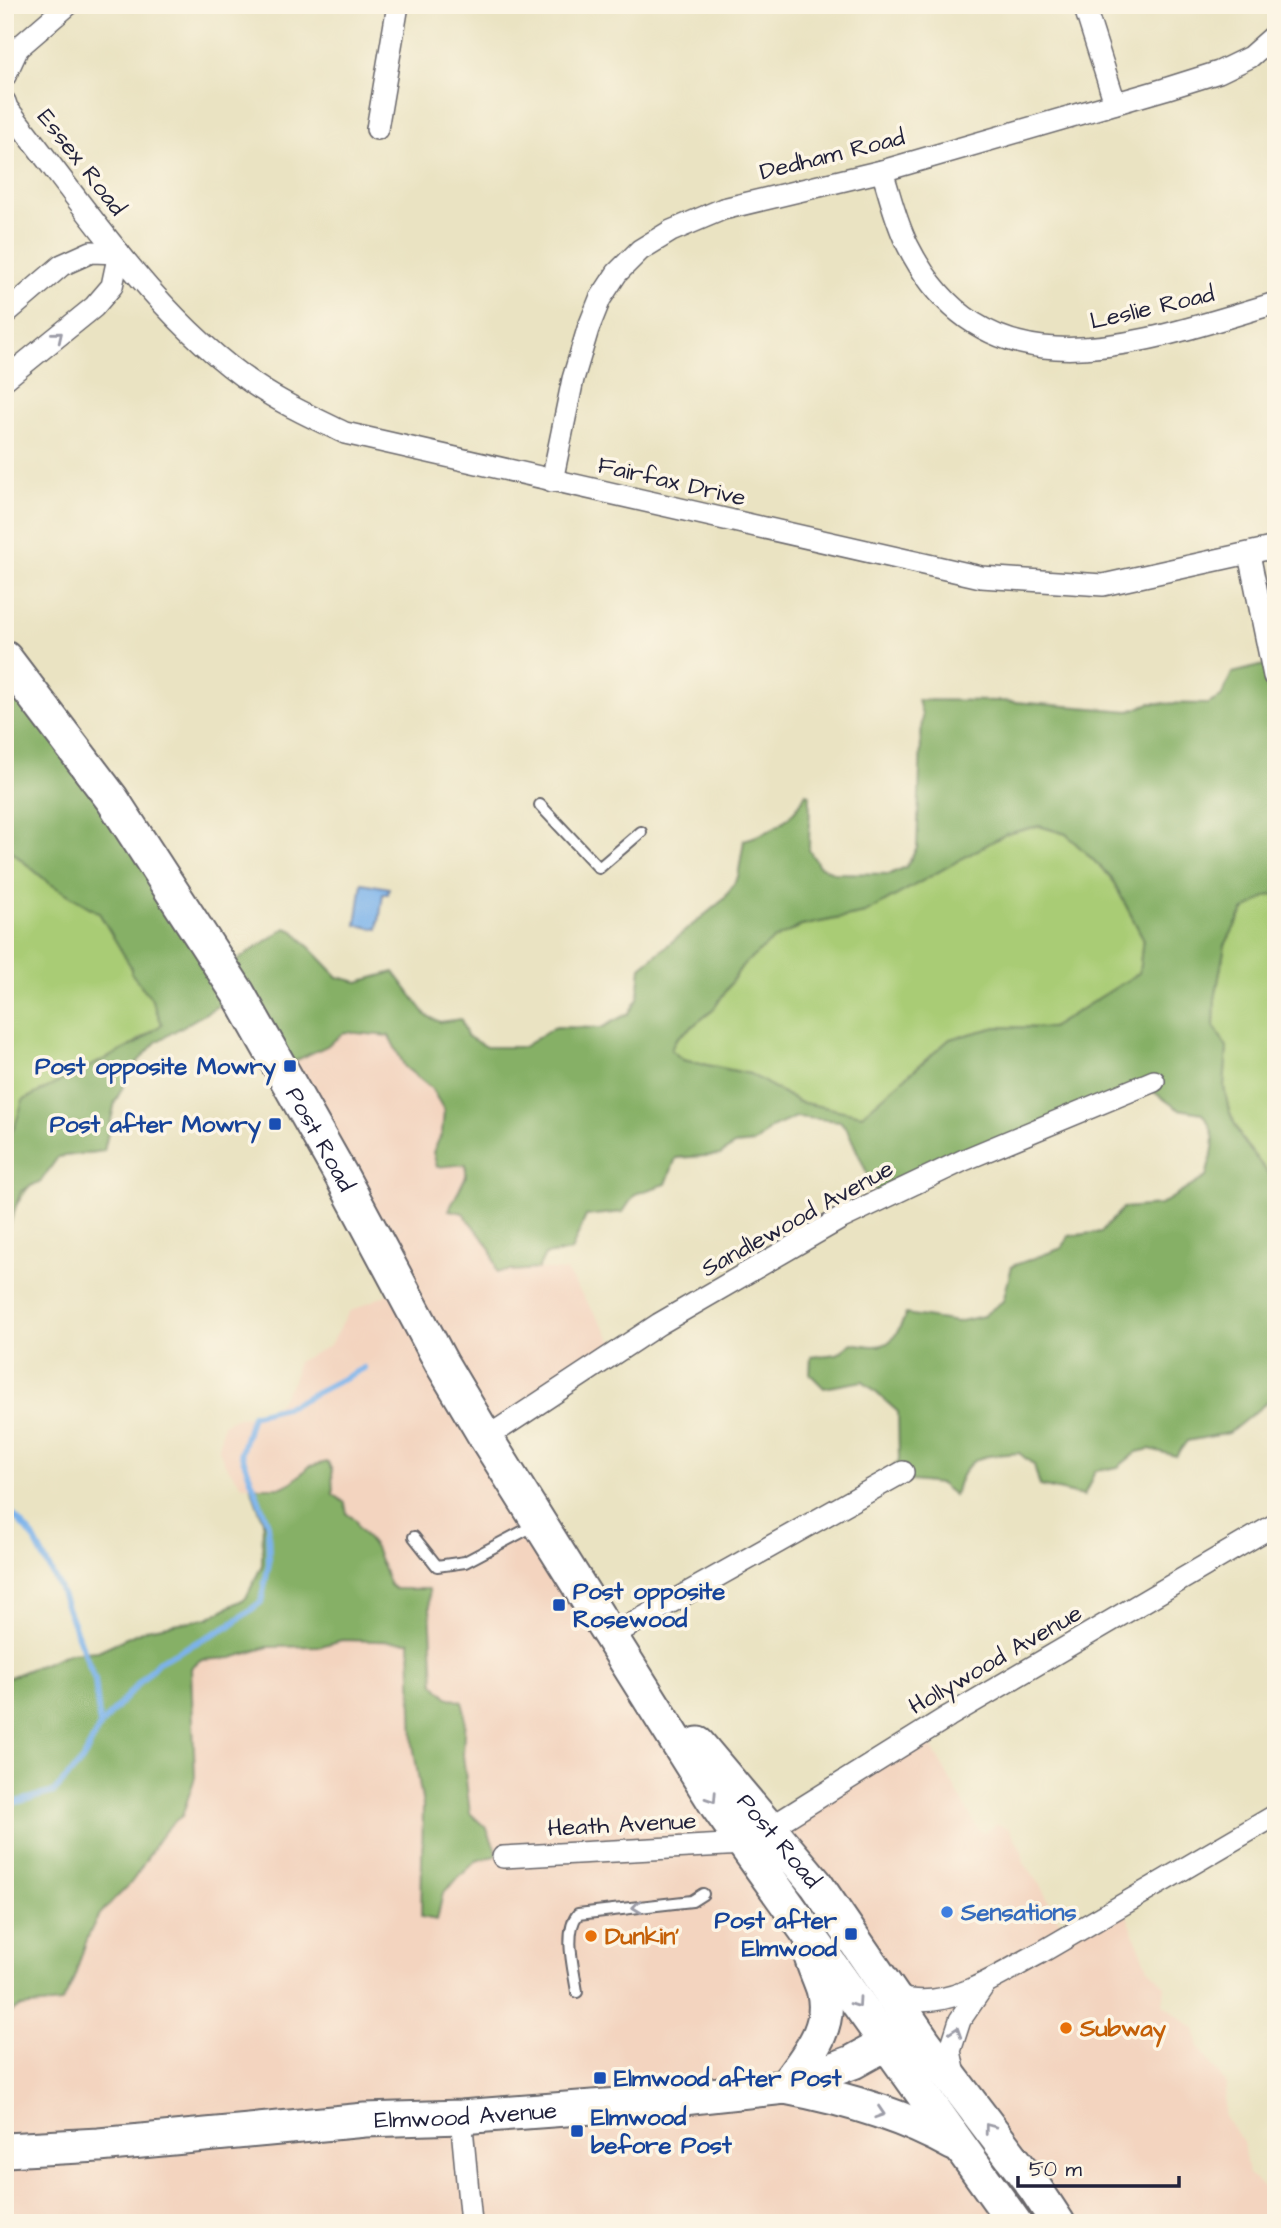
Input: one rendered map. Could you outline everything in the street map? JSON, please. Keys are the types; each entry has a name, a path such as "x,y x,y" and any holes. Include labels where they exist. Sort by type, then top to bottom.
{"main road":[{"name":"Post Road","path":"5,658 112,799 238,993 322,1140 442,1364 600,1618 609,1637 756,1836 799,1920 1014,2223"},
{"name":"Post Road","path":"756,1836 816,1884 914,2028 1035,2188 1058,2223"},
{"path":"799,1920 823,1991 826,2016 821,2036 785,2087 828,2095 894,2117 928,2129 959,2147"},
{"name":"Elmwood Avenue","path":"5,2150 99,2145 365,2120 461,2117 683,2100 785,2087 853,2062 914,2028"}],"street":[{"path":"5,76 18,48 68,5"},
{"path":"377,129 398,5"},
{"path":"1084,5 1115,103"},
{"name":"Dedham Road","path":"552,481 573,379 588,329 600,299 617,273 640,250 671,231 723,209 882,171 1219,72 1250,57 1276,34"},
{"name":"Essex Road","path":"5,102 119,253"},
{"name":"Leslie Road","path":"882,171 907,246 931,281 953,309 1010,341 1071,350 1101,348 1146,340 1276,303"},
{"path":"5,314 62,265 92,252 119,253 111,286 94,307 5,379"},
{"name":"Fairfax Drive","path":"119,253 180,320 219,357 256,385 297,410 345,433 981,577 1103,585 1276,547"},
{"path":"1249,554 1274,676"},
{"name":"Sandlewood Avenue","path":"486,1438 659,1324 840,1219 964,1160 1154,1081"},
{"path":"609,1637 903,1472"},
{"name":"Hollywood Avenue","path":"756,1836 949,1716 1276,1524"},
{"path":"890,1992 910,2001 947,1998 984,1985 1276,1815"},
{"name":"Heath Avenue","path":"503,1857 756,1836"},
{"path":"957,2086 950,2051 960,2020 984,1985"},
{"path":"461,2117 471,2223"}],"lane":[{"path":"540,805 599,868 641,832"},
{"path":"414,1537 437,1566 465,1562 539,1523"},
{"path":"577,1992 572,1922 578,1914 692,1901 703,1894"}],"shaded area":[{"path":"345,1032 389,1036 405,1067 431,1088 444,1110 442,1133 433,1152 466,1163 463,1213 491,1250 497,1272 538,1269 566,1271 617,1347 484,1435 745,1840 926,1737 978,1829 985,1832 997,1824 1009,1828 1022,1851 1024,1863 1037,1880 1066,1933 1123,1906 1148,1968 1165,1986 1163,2004 1195,2029 1199,2047 1226,2084 1224,2117 1243,2142 1248,2175 1268,2189 1276,2201 1276,2223 5,2223 5,2016 20,2007 61,2003 68,1995 79,1959 97,1919 132,1881 169,1824 195,1777 191,1668 200,1660 232,1658 268,1647 321,1646 342,1640 410,1642 413,1745 423,1806 421,1917 476,1861 487,1829 470,1814 463,1755 465,1713 433,1683 395,1589 390,1585 375,1548 358,1527 356,1520 347,1514 345,1503 333,1494 332,1471 310,1466 282,1487 251,1487 242,1485 224,1463 219,1449 223,1424 238,1417 258,1416 279,1402 293,1381 297,1362 329,1346 349,1312 394,1291 280,1068 327,1046"}],"green space":[{"path":"5,659 225,968 286,928 294,931 338,977 358,982 394,972 427,1016 440,1022 461,1019 467,1036 486,1047 523,1047 555,1027 601,1028 629,1013 638,998 641,967 724,899 738,877 744,840 781,824 795,811 806,793 810,795 809,850 819,866 835,873 890,874 906,867 917,848 922,715 918,700 1002,701 1130,711 1150,703 1208,704 1221,697 1232,673 1276,662 1276,894 1267,896 1243,911 1225,945 1215,999 1214,1026 1227,1048 1224,1087 1229,1111 1241,1138 1276,1184 1276,1395 1229,1433 1187,1441 1176,1456 1150,1449 1137,1452 1118,1467 1095,1471 1084,1496 1040,1486 1034,1465 1019,1453 976,1460 964,1471 954,1495 940,1484 893,1479 886,1474 899,1461 898,1412 863,1381 824,1388 810,1374 811,1357 837,1354 852,1343 873,1346 887,1343 897,1333 906,1314 957,1322 983,1316 1003,1301 1012,1266 1062,1248 1069,1236 1101,1232 1123,1208 1160,1205 1206,1177 1214,1144 1212,1130 1202,1113 1178,1109 1144,1085 878,1197 847,1129 840,1121 796,1117 771,1128 755,1143 734,1145 720,1155 676,1158 666,1184 635,1194 623,1212 586,1216 571,1251 545,1255 538,1269 497,1272 491,1249 463,1213 449,1210 466,1176 466,1164 437,1167 433,1152 442,1133 444,1110 431,1088 405,1067 389,1036 345,1032 327,1046 280,1068 237,995 156,1042 133,1067 115,1102 104,1151 58,1157 41,1181 21,1191 5,1239 5,1143 15,1126 23,1100 139,1042 162,1024 151,998 131,973 131,967 99,913 49,883 5,846","holes":["1039,826 1066,834 1111,877 1143,938 1139,973 1051,1028 997,1027 950,1039 862,1115 799,1102 750,1074 683,1060 671,1050 676,1039 713,1010 742,966 774,939 801,926 865,913 1006,834"]},
{"path":"1039,826 1066,834 1111,877 1143,938 1139,973 1051,1028 997,1027 950,1039 862,1115 799,1102 750,1074 683,1060 670,1050 676,1039 713,1010 742,966 774,939 801,926 865,913 1006,834"},
{"path":"5,846 49,883 99,913 142,981 141,986 151,998 163,1024 130,1046 59,1141 5,1222"},
{"path":"1276,894 1276,1184 1241,1138 1229,1111 1224,1087 1227,1048 1214,1026 1215,999 1225,945 1243,911 1267,895"},
{"path":"328,1462 332,1471 333,1494 345,1503 347,1514 356,1520 358,1527 375,1548 390,1585 395,1589 429,1589 434,1683 447,1697 462,1702 465,1713 463,1755 470,1813 487,1829 498,1855 476,1861 443,1893 437,1920 421,1917 423,1806 413,1745 410,1642 342,1640 321,1646 268,1647 232,1658 200,1660 191,1668 195,1777 182,1816 167,1829 133,1880 97,1919 72,1983 61,2003 20,2007 5,2016 5,1679 70,1653 98,1651 146,1629 208,1618 246,1598 262,1565 263,1521 251,1487 282,1487 310,1466"}],"water":[{"path":"362,883 389,888 388,894 383,894 378,929 356,925"}],"waterway":[{"path":"5,1805 54,1792 82,1761 100,1726 158,1662 229,1626 261,1602 269,1563 268,1524 241,1453 252,1415 292,1405 364,1368"},
{"path":"5,1506 33,1537 59,1587 95,1680 100,1726"}],"place":[{"name":"Post opposite Mowry","path":"290,1066"},
{"name":"Post after Mowry","path":"275,1124"},
{"name":"Post opposite Rosewood","path":"559,1605"},
{"name":"Sensations","path":"947,1912"},
{"name":"Post after Elmwood","path":"851,1934"},
{"name":"Dunkin'","path":"591,1936"},
{"name":"Subway","path":"1066,2028"},
{"name":"Elmwood after Post","path":"600,2078"},
{"name":"Elmwood before Post","path":"577,2131"}]}
